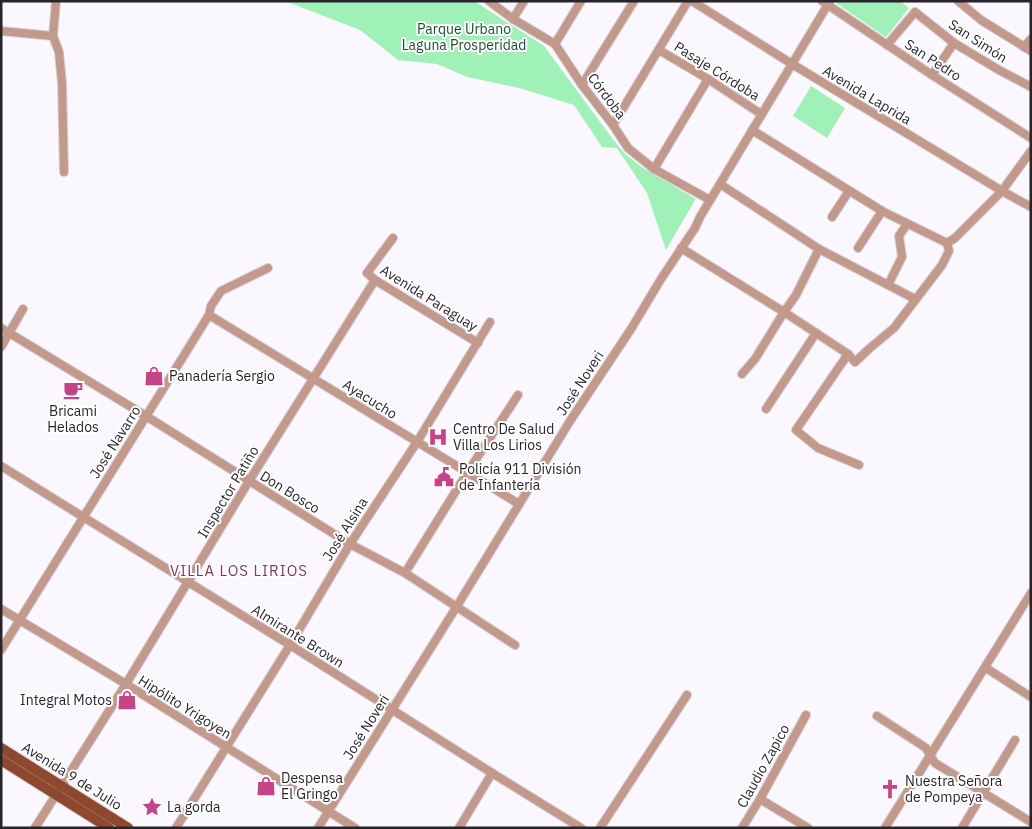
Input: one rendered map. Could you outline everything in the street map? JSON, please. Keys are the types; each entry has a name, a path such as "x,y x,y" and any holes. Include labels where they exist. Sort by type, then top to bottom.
{"main road":[{"name":"Avenida 9 de Julio","path":"1,748 109,828"},
{"name":"Avenida 9 de Julio","path":"1,760 128,828"}],"street":[{"path":"56,1 53,36 59,52 62,82 64,172"},
{"name":"Córdoba","path":"489,1 513,19 555,44 628,148 654,168 710,200"},
{"path":"513,19 524,1"},
{"path":"555,44 581,1"},
{"path":"582,84 634,1"},
{"path":"613,125 688,1"},
{"name":"Avenida Laprida","path":"692,1 792,64 1031,207"},
{"path":"958,1 981,20 1027,49 1031,39"},
{"name":"José Noveri","path":"318,828 570,422 695,228 827,2"},
{"name":"San Pedro","path":"827,2 887,45 1031,138"},
{"name":"San Simón","path":"887,45 915,12 954,43 1031,87"},
{"path":"1,31 53,36"},
{"path":"932,75 954,43"},
{"name":"Pasaje Córdoba","path":"659,50 761,114"},
{"path":"654,168 708,79"},
{"path":"752,130 882,211 947,243"},
{"path":"947,243 955,238 1002,191 1031,151"},
{"path":"720,184 819,249 915,299"},
{"path":"832,217 849,191"},
{"path":"858,248 882,211"},
{"path":"888,285 902,257 899,236 907,224"},
{"name":"Avenida Paraguay","path":"392,238 367,273 375,280 478,343"},
{"path":"682,248 848,354 855,362 894,328 942,265 949,251 947,243"},
{"path":"742,374 755,359 796,295 819,249"},
{"name":"José Navarro","path":"1,650 209,315 211,306 221,291 268,268"},
{"name":"Inspector Patiño","path":"35,828 375,280"},
{"path":"1,347 24,309"},
{"name":"Ayacucho","path":"209,315 519,504"},
{"name":"José Alsina","path":"176,828 290,645 350,544 417,442 490,322"},
{"name":"Don Bosco","path":"1,328 350,544 405,573 515,645"},
{"path":"766,409 816,333"},
{"path":"848,354 796,430 818,448 859,465"},
{"path":"405,573 518,395"},
{"name":"Almirante Brown","path":"1,466 581,828"},
{"path":"885,828 1031,593"},
{"name":"Hipólito Yrigoyen","path":"1,609 126,684 355,828"},
{"path":"986,668 1031,697"},
{"path":"600,828 687,695"},
{"name":"Claudio Zapico","path":"742,828 806,716"},
{"path":"877,716 926,748 935,763 1031,823 1028,828"},
{"path":"962,828 1015,740"},
{"path":"459,828 492,773"},
{"path":"760,799 808,828"}],"green space":[{"name":"Parque Urbano Laguna Prosperidad","path":"285,1 474,1 544,46 625,154 643,168 696,199 666,250 647,193 617,148 602,147 574,105 519,88 467,77 437,64 398,60 360,30"},
{"path":"837,1 900,1 909,8 886,37 836,3"},
{"path":"811,86 845,108 827,138 793,116"}],"place":[{"name":"Panadería Sergio","path":"154,376"},
{"name":"Bricami Helados","path":"73,390"},
{"name":"Centro De Salud Villa Los Lirios","path":"438,437"},
{"name":"Policía 911 División de Infantería","path":"444,477"},
{"name":"Integral Motos","path":"127,700"},
{"name":"Despensa El Gringo","path":"266,786"},
{"name":"Nuestra Señora de Pompeya","path":"890,789"},
{"name":"La gorda","path":"152,807"}],"district":[{"name":"VILLA LOS LIRIOS","path":"239,570"}]}
